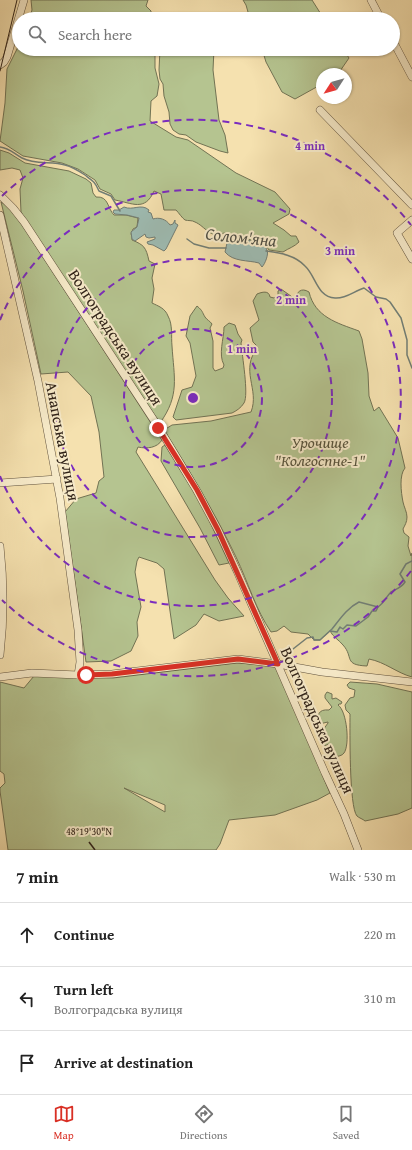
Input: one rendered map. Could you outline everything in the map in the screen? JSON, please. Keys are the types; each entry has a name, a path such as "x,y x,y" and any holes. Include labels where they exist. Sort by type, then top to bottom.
{"street":[{"path":"20,12 24,0"},
{"path":"371,0 377,12"},
{"path":"0,65 7,57 12,40"},
{"path":"400,54 412,77"},
{"path":"320,110 412,205"},
{"name":"Волгоградська вулиця","path":"0,195 24,222 197,490 218,530 278,664 344,814 358,850"},
{"name":"Анапська вулиця","path":"0,216 38,380 57,479 68,548 78,630 80,662 78,675"},
{"path":"412,220 397,234 412,259"},
{"path":"0,483 57,479"},
{"path":"0,546 2,562 2,634 0,655"},
{"path":"0,677 32,673 78,675 112,674 238,659 322,672 412,682"}],"green space":[{"path":"31,0 148,0 146,6 151,12 31,12"},
{"path":"243,0 312,0 320,12 248,12"},
{"path":"14,56 155,56 155,68 159,84 157,96 151,101 150,121 176,137 188,140 236,173 275,192 290,209 289,214 273,223 291,236 296,236 299,242 283,252 269,250 263,242 263,238 258,238 254,242 247,238 224,233 215,235 208,232 194,221 185,220 176,210 164,210 161,194 154,191 150,198 142,204 132,204 115,200 111,194 100,189 95,180 78,169 62,163 23,156 0,141 5,103 7,69"},
{"path":"160,56 214,56 213,70 219,120 225,135 228,153 196,142 186,135 179,134 173,130 170,124 169,112 159,70"},
{"path":"264,56 348,56 349,58 342,68 316,68 316,87 295,99 282,92"},
{"path":"0,150 9,153 25,163 69,171 86,179 91,183 93,193 96,197 106,200 114,215 126,215 138,218 137,227 133,229 131,234 132,240 144,247 149,261 155,264 152,278 154,289 152,303 167,313 170,319 171,327 174,377 173,395 171,404 160,423 48,257 21,212 20,189 23,178 20,170 12,168 0,170"},
{"path":"1,202 9,207 17,217 162,440 160,443 152,447 138,447 136,452 215,580 244,616 219,621 204,614 196,625 174,639 164,569 157,563 139,557 135,572 141,607 137,622 138,636 131,651 111,661 86,662 65,512 76,499 96,493 99,481 104,477 99,432 91,396 68,372 41,374 23,291"},
{"name":"Урочище \"Колгоспне-1\"","path":"281,289 295,299 297,294 302,290 309,292 316,308 328,318 359,331 362,339 368,373 369,396 374,411 379,407 398,438 405,468 401,479 403,502 407,513 406,522 403,529 404,533 409,537 408,546 411,556 412,553 412,677 375,660 369,659 367,666 355,664 350,660 343,645 330,631 320,640 314,640 308,634 291,632 284,626 277,631 271,632 256,605 236,557 220,524 164,430 172,425 211,421 251,412 253,395 250,364 258,347 253,342 250,328 259,320 253,301 257,294 263,292 267,292 270,297 274,298 278,295 278,291"},
{"name":"Урочище \"Колгоспне-1\"","path":"197,306 212,324 210,328 213,341 213,368 215,371 223,368 224,365 221,351 224,327 229,323 235,325 242,340 241,343 246,384 245,399 244,403 232,413 176,420 173,417 182,390 192,387 196,376 190,343 186,336 190,316"},
{"path":"165,445 202,505 229,563 219,565 200,528 161,461 162,447"},
{"path":"237,663 277,666 330,793 317,800 275,815 229,820 220,844 216,850 8,850 0,791 0,788 5,783 4,774 0,771 0,682 24,688 34,676 113,678","holes":["124,788 165,805 165,812"]},
{"path":"350,682 377,684 412,692 412,808 398,814 365,821 357,816 354,810 350,768 350,714 346,710 345,705 350,698 354,697 355,690 349,688 347,685"},
{"path":"327,692 332,694 332,699 336,698 342,702 338,705 344,714 347,728 346,749 342,755 335,757 329,748 329,744 324,746 326,739 323,737 323,730 328,722 319,724 318,721 318,715 320,712 323,710 329,710 332,707 325,698"}],"water":[{"path":"124,207 146,208 149,210 148,212 151,213 153,219 162,219 170,225 173,224 175,220 175,223 178,225 164,251 148,244 147,242 155,239 155,237 149,238 146,237 145,234 135,241 132,239 131,232 137,227 139,218 115,214 113,212 114,210 119,210"},
{"path":"243,238 253,242 263,239 259,243 266,247 267,254 262,267 259,263 232,258 225,252 227,243 232,239"}],"waterway":[{"path":"0,147 9,150 27,160 60,164 76,169 92,180 99,191 111,196 120,211"},
{"name":"Солом'яна","path":"187,239 194,244 209,248 226,248"},
{"name":"Солом'яна","path":"266,251 287,255 297,259 309,270 320,290 329,297 343,297 364,288 376,297 386,299 390,302 401,318 407,340 407,355 412,368"},
{"path":"293,649 307,638 313,637 314,640 320,640 332,629 347,611 359,602 378,607 391,592 405,582 400,574 406,564 412,561"},
{"path":"330,631 337,632 340,627 343,629 347,625 356,626 368,617 372,611 376,611 378,607"}],"tram line":[{"path":"14,12 17,0"},
{"path":"0,71 12,21"}],"route":[{"path":"86,675 112,674 238,659 278,664 238,571 218,530 197,490 158,428"}]}
